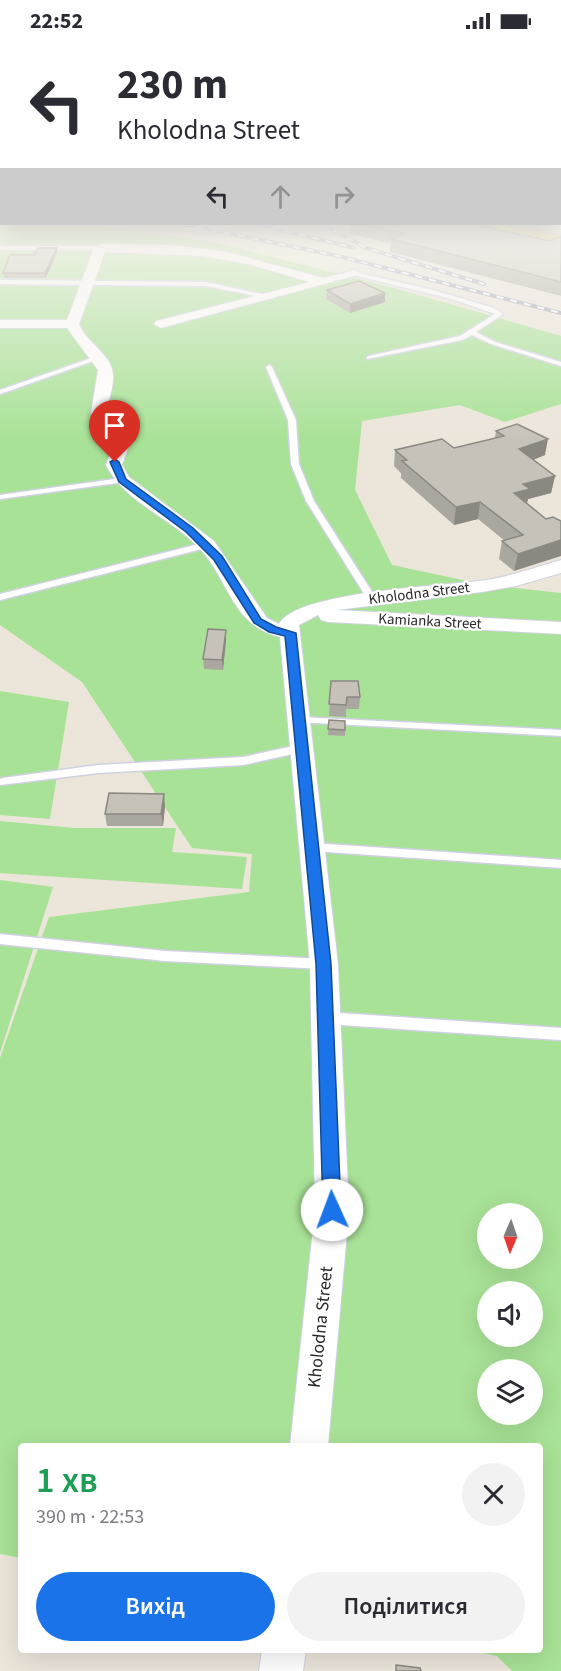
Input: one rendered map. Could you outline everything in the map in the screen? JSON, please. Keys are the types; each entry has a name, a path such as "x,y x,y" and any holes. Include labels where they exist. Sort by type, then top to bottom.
{"street":[{"path":"82,291 72,324 78,341 104,366 106,373 99,413 122,442 114,465 122,480 163,509 207,545 218,558 257,621 273,630 295,624"},
{"path":"161,324 293,291"},
{"path":"0,324 72,324"},
{"name":"Kholodna Street","path":"309,1443 332,1210 324,964 302,734 295,624 371,598 528,578 561,566"},
{"name":"Kamianka Street","path":"295,624 561,628"},
{"path":"281,1671 284,1653"}],"lane":[{"path":"241,291 271,297"},
{"path":"369,358 442,344 472,332 500,316 500,312 426,291"},
{"path":"472,332 493,343 561,364"},
{"path":"0,392 97,358"},
{"path":"269,367 292,420 295,464 310,501 371,598"},
{"path":"0,497 122,480"},
{"path":"0,597 207,545"},
{"path":"3,783 98,769 243,761 302,734 561,734"},
{"path":"313,847 561,864"},
{"path":"0,939 165,956 324,964"},
{"path":"326,1018 561,1034"}],"green space":[{"path":"0,291 405,291 561,336 561,404 505,422 460,405 362,421 355,490 392,565 486,585 561,593 561,1671 512,1671 497,1656 483,1653 543,1653 543,1443 18,1443 18,1557 0,1554 0,1058 49,917 249,892 252,854 192,848 82,682 0,625"},
{"path":"0,691 69,702 50,819 0,815"},
{"path":"0,821 74,828 176,828 172,852 247,857 242,889 0,873"},
{"path":"0,880 53,887 0,1053"}],"building":[{"path":"329,291 381,291 385,293 350,304"},
{"path":"517,424 548,439 519,449 555,476 523,484 530,489 514,493 546,519 553,517 561,521 561,540 518,554 502,541 523,535 480,502 456,507 402,461 407,460 395,450 442,439 454,448 504,436 496,431"},
{"path":"208,629 226,630 222,660 203,659"},
{"path":"331,681 358,681 360,697 347,697 346,705 329,704"},
{"path":"329,720 345,721 345,730 328,729"},
{"path":"109,793 164,794 161,814 105,814"},
{"path":"396,1665 420,1668 421,1671 396,1671"}],"railway":[{"path":"475,291 561,313"}],"route":[{"path":"115,462 114,465 122,480 163,509 207,545 218,558 257,621 273,630 290,633 324,964 332,1210"}]}
